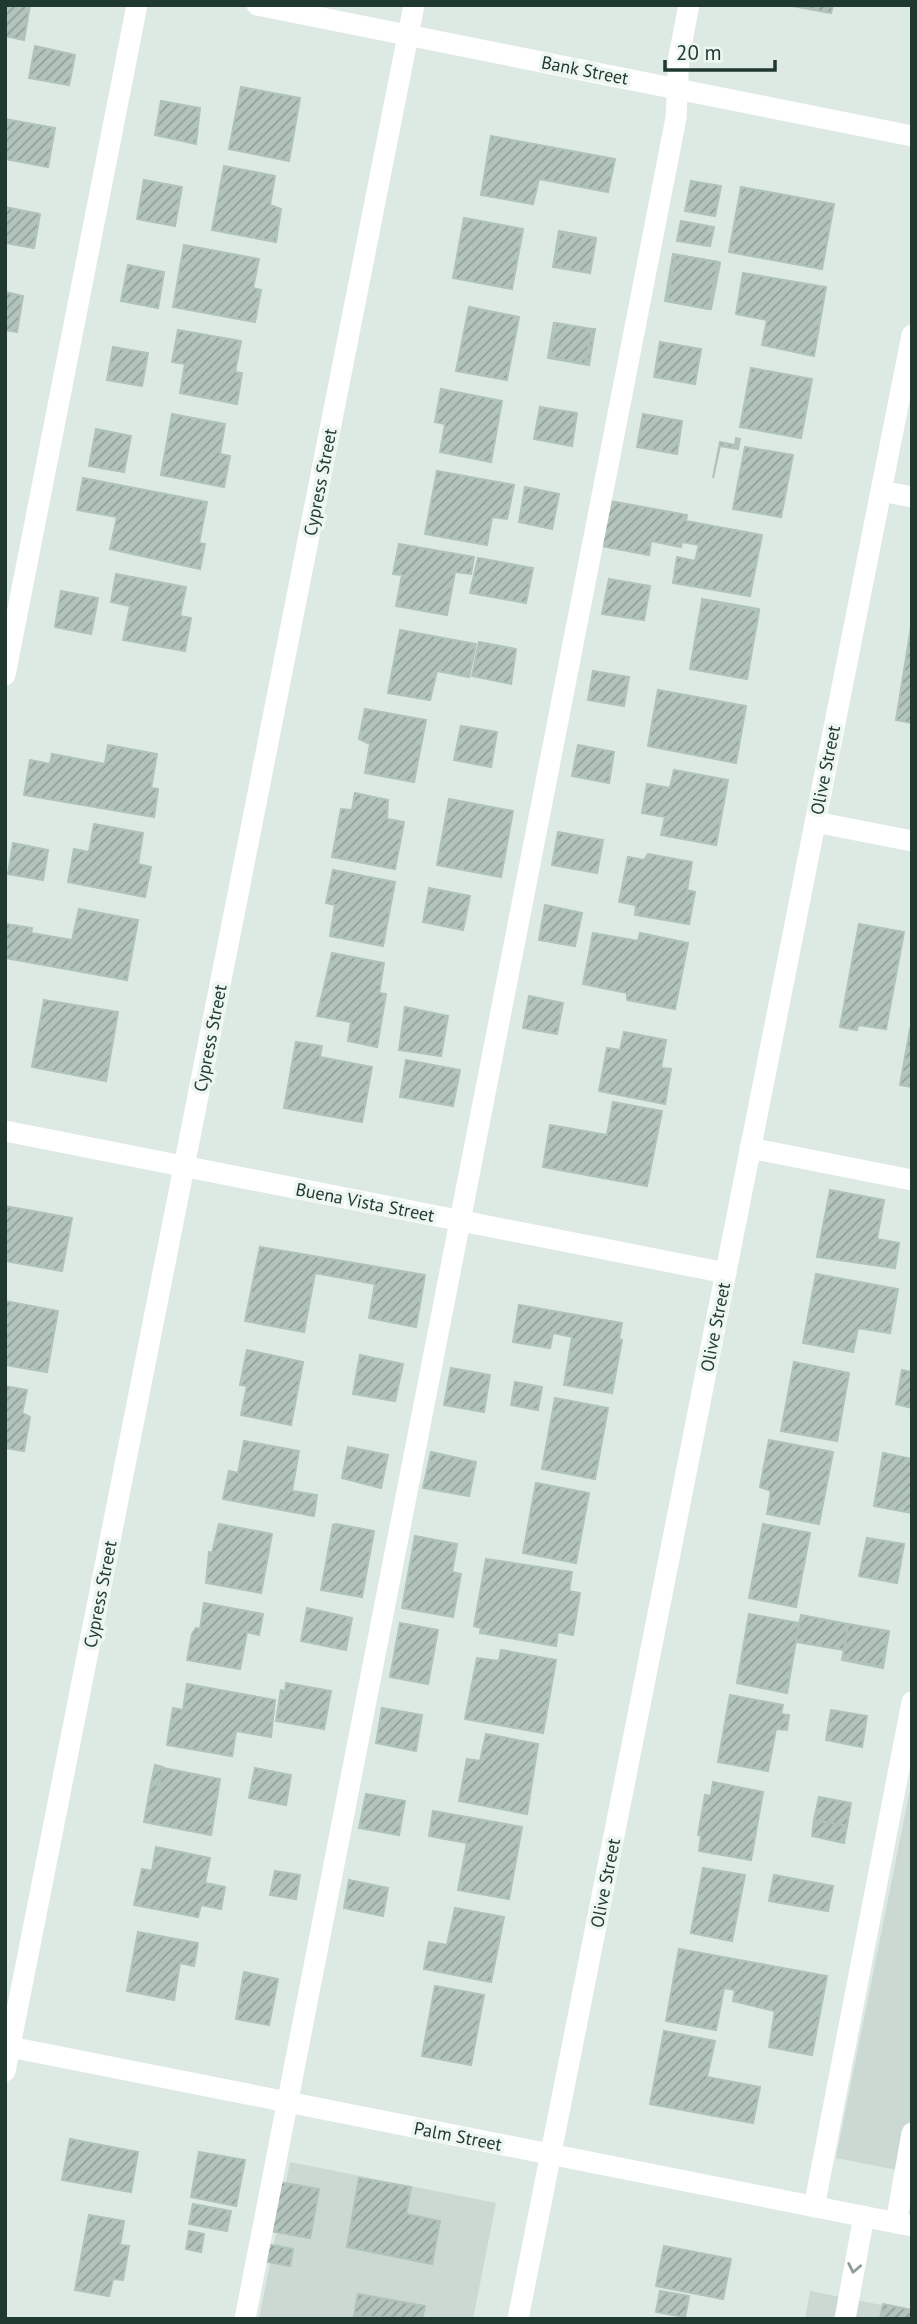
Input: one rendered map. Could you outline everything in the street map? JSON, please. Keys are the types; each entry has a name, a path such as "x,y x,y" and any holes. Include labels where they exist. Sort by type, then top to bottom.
{"street":[{"path":"5,675 137,5"},
{"name":"Bank Street","path":"257,5 912,136"},
{"name":"Cypress Street","path":"5,2071 414,5"},
{"path":"245,2319 676,118 679,56 689,5"},
{"name":"Olive Street","path":"518,2319 912,335"},
{"path":"881,491 912,497"},
{"path":"815,822 912,841"},
{"name":"Buena Vista Street","path":"5,1131 726,1273"},
{"path":"750,1148 912,1180"},
{"path":"814,2207 912,1702"},
{"name":"Palm Street","path":"8,2046 904,2224"},
{"path":"904,2224 912,2133"},
{"path":"845,2319 864,2217"}],"shaded area":[{"path":"912,1780 912,2173 836,2158"},
{"path":"290,2162 496,2203 473,2319 259,2319"},
{"path":"810,2291 912,2311 912,2319 805,2319"}],"building":[{"path":"5,5 30,5 24,40 5,36"},
{"path":"787,5 833,5 831,13"},
{"path":"35,46 75,55 69,85 29,78"},
{"path":"241,87 300,98 289,161 229,149"},
{"path":"161,101 200,108 196,144 155,135"},
{"path":"5,119 55,128 48,167 5,159"},
{"path":"491,136 615,159 608,192 539,179 533,204 481,195"},
{"path":"224,166 275,176 270,205 281,209 276,242 212,230"},
{"path":"144,180 182,187 175,226 137,219"},
{"path":"691,181 721,186 715,216 685,211"},
{"path":"741,187 834,204 822,269 729,252"},
{"path":"5,207 40,214 34,248 5,243"},
{"path":"464,218 523,229 512,289 453,278"},
{"path":"681,221 714,227 710,246 677,241"},
{"path":"559,231 597,238 560,233 554,266 590,273 553,267"},
{"path":"560,233 596,239 590,273 554,266"},
{"path":"184,245 259,259 253,288 261,290 255,322 173,307"},
{"path":"673,254 718,262 676,255 667,301 709,309 665,301"},
{"path":"676,255 718,262 709,309 667,301"},
{"path":"718,262 720,263 709,309"},
{"path":"128,265 164,272 158,308 121,301"},
{"path":"743,273 826,287 814,356 762,345 767,320 736,314"},
{"path":"5,292 23,296 17,332 5,330"},
{"path":"469,307 519,317 507,380 456,371"},
{"path":"554,322 550,357 585,364 592,329 595,329 589,365 548,358"},
{"path":"556,323 592,329 585,364 550,357"},
{"path":"178,330 241,341 235,372 242,373 237,404 180,393 185,364 172,362"},
{"path":"660,342 701,349 695,384 654,377"},
{"path":"113,347 148,353 142,386 107,380"},
{"path":"751,368 812,379 801,438 740,427"},
{"path":"441,389 502,401 491,462 440,452 445,424 435,422"},
{"path":"540,407 577,413 572,446 534,439"},
{"path":"172,414 225,424 220,454 230,456 224,487 161,475"},
{"path":"643,414 682,421 677,454 637,447"},
{"path":"96,429 131,436 124,472 89,466"},
{"path":"736,438 740,439 738,449 720,446 713,478 720,442 735,445"},
{"path":"745,447 793,455 781,517 733,509"},
{"path":"437,471 514,485 507,519 492,517 487,545 425,534"},
{"path":"83,478 207,502 199,543 205,544 200,569 110,549 117,517 77,510"},
{"path":"525,487 559,494 552,529 519,522"},
{"path":"610,501 687,515 686,521 762,535 750,596 673,583 677,557 695,561 699,545 682,542 681,547 651,541 649,555 601,546"},
{"path":"399,544 474,557 471,574 455,572 447,615 396,606 402,575 393,574"},
{"path":"478,558 533,568 526,603 470,593"},
{"path":"116,574 186,587 180,616 191,618 185,651 123,640 130,606 111,602"},
{"path":"609,579 650,586 644,620 602,614"},
{"path":"61,591 98,598 91,634 55,627"},
{"path":"702,601 759,609 759,611"},
{"path":"702,601 759,611 747,679 690,669"},
{"path":"912,621 912,723 896,720"},
{"path":"400,630 476,644 469,677 437,671 430,700 388,693"},
{"path":"479,642 516,649 511,684 472,676"},
{"path":"593,671 629,677 624,706 588,700"},
{"path":"658,690 746,706 736,763 648,746"},
{"path":"365,709 426,720 414,782 365,773 370,744 359,739"},
{"path":"461,726 497,732 491,767 454,760"},
{"path":"108,745 157,754 151,788 158,789 154,817 24,795 30,760 50,764 52,754 105,764"},
{"path":"578,745 614,752 609,783 572,776"},
{"path":"674,770 728,780 716,845 661,835 665,817 642,813 647,784 670,788"},
{"path":"355,793 388,800 387,819 404,822 395,869 332,857 341,809 352,810"},
{"path":"449,799 513,811 501,877 437,865"},
{"path":"94,824 143,833 138,864 151,867 145,897 68,882 74,849 89,852"},
{"path":"558,832 603,840 597,873 552,865"},
{"path":"13,843 48,850 43,880 8,874"},
{"path":"648,854 692,862 687,890 695,892 689,924 635,915 636,905 619,902 628,857 644,860"},
{"path":"333,870 395,882 383,946 330,936 335,905 326,903"},
{"path":"429,888 470,896 463,930 423,922"},
{"path":"545,905 582,913 575,946 539,940"},
{"path":"79,909 138,920 127,980 5,958 5,924 32,928 31,933 72,940"},
{"path":"859,924 904,932 886,1029 858,1025 857,1030 840,1027"},
{"path":"593,933 638,941 640,933 688,943 675,1009 627,1000 627,993 583,984"},
{"path":"332,953 384,963 379,993 386,994 377,1047 348,1041 351,1022 317,1016"},
{"path":"529,996 563,1003 557,1034 523,1028"},
{"path":"44,1000 118,1012 106,1081 32,1067"},
{"path":"405,1007 448,1016 441,1056 399,1050"},
{"path":"912,1029 912,1087 900,1085"},
{"path":"624,1032 666,1040 661,1068 671,1069 665,1104 599,1091 607,1048 620,1050"},
{"path":"296,1042 322,1046 320,1057 372,1067 362,1122 284,1108"},
{"path":"406,1060 460,1070 453,1106 400,1097"},
{"path":"613,1102 662,1111 647,1186 543,1167 550,1125 607,1135"},
{"path":"830,1190 884,1200 877,1239 899,1243 895,1268 817,1257"},
{"path":"5,1206 72,1218 62,1271 5,1261"},
{"path":"260,1247 425,1275 416,1327 369,1318 375,1284 315,1273 304,1332 245,1321"},
{"path":"816,1274 898,1289 890,1333 858,1328 853,1352 803,1343"},
{"path":"5,1301 58,1311 47,1372 5,1365"},
{"path":"519,1305 622,1323 619,1339 622,1340 612,1393 564,1385 572,1337 553,1333 550,1348 513,1342"},
{"path":"247,1350 303,1362 291,1425 241,1415 247,1386 240,1385"},
{"path":"360,1355 403,1364 395,1401 353,1394"},
{"path":"794,1362 849,1373 837,1441 781,1431"},
{"path":"451,1368 490,1375 484,1412 444,1405"},
{"path":"902,1370 912,1372 912,1408 896,1404"},
{"path":"515,1382 542,1387 538,1410 511,1405"},
{"path":"5,1386 27,1390 22,1413 30,1417 24,1451 5,1448"},
{"path":"555,1398 608,1408 595,1479 542,1469"},
{"path":"769,1440 833,1452 819,1524 767,1514 771,1491 760,1487"},
{"path":"244,1441 299,1451 292,1491 317,1495 314,1516 223,1499 229,1471 238,1473"},
{"path":"348,1447 388,1455 381,1488 342,1478"},
{"path":"431,1452 476,1462 469,1496 423,1488"},
{"path":"883,1453 912,1459 912,1513 874,1506"},
{"path":"536,1483 589,1493 576,1563 523,1553"},
{"path":"219,1524 272,1534 261,1593 206,1583 209,1552 212,1553"},
{"path":"763,1524 810,1533 796,1607 749,1598"},
{"path":"333,1525 374,1531 362,1597 321,1590"},
{"path":"415,1536 457,1544 452,1572 461,1574 453,1617 402,1608"},
{"path":"867,1538 904,1544 897,1583 859,1576"},
{"path":"486,1559 572,1572 569,1591 580,1593 573,1635 558,1632 556,1646 480,1633 481,1628 474,1626"},
{"path":"204,1603 263,1614 259,1635 247,1632 240,1669 187,1660 192,1634 196,1628 200,1629"},
{"path":"307,1608 352,1618 346,1650 301,1641"},
{"path":"749,1614 799,1623 787,1693 737,1683"},
{"path":"801,1615 848,1624 844,1650 796,1642"},
{"path":"400,1623 438,1630 428,1684 390,1677"},
{"path":"848,1624 889,1631 882,1667 843,1659"},
{"path":"889,1631 883,1668 842,1660 844,1650 843,1659 882,1667"},
{"path":"501,1650 556,1660 543,1733 465,1719 477,1658 499,1661"},
{"path":"286,1683 331,1691 324,1729 276,1721 281,1690 285,1691"},
{"path":"187,1684 275,1700 271,1737 236,1731 232,1756 167,1745 173,1708 183,1710"},
{"path":"730,1695 783,1705 781,1714 789,1715 787,1730 776,1729 768,1771 718,1762"},
{"path":"382,1708 422,1715 416,1751 376,1743"},
{"path":"831,1710 867,1716 862,1747 826,1740"},
{"path":"486,1734 538,1744 527,1814 459,1801 467,1759 480,1761"},
{"path":"155,1765 163,1767 159,1786 151,1784"},
{"path":"163,1768 220,1779 211,1835 144,1822 151,1784 159,1786"},
{"path":"255,1768 291,1775 286,1805 249,1798"},
{"path":"713,1782 763,1792 751,1860 699,1851 701,1835 698,1835 705,1795 711,1796"},
{"path":"366,1794 405,1801 399,1835 359,1828"},
{"path":"819,1797 851,1803 847,1826 814,1820"},
{"path":"433,1811 522,1827 509,1899 458,1890 467,1843 429,1836"},
{"path":"814,1820 847,1826 844,1843 812,1836"},
{"path":"156,1847 210,1858 205,1883 225,1887 221,1909 201,1905 198,1917 134,1905 142,1869 152,1871"},
{"path":"703,1868 745,1875 732,1941 691,1933"},
{"path":"275,1871 300,1875 296,1899 270,1895"},
{"path":"774,1875 833,1886 828,1911 769,1901"},
{"path":"349,1880 388,1888 383,1916 344,1908"},
{"path":"455,1908 504,1917 491,1982 424,1969 429,1942 447,1945"},
{"path":"138,1932 198,1943 194,1966 180,1963 174,2000 127,1991"},
{"path":"679,1949 827,1976 812,2055 769,2047 775,2011 733,2001 735,1990 724,1988 716,2030 666,2021"},
{"path":"244,1972 278,1979 269,2025 236,2019"},
{"path":"435,1986 484,1995 471,2065 422,2056"},
{"path":"664,2031 715,2041 707,2077 760,2087 753,2123 650,2104"},
{"path":"70,2139 138,2152 131,2192 62,2180"},
{"path":"199,2152 245,2160 236,2206 191,2197"},
{"path":"359,2178 411,2187 406,2214 440,2221 432,2264 347,2247"},
{"path":"279,2182 319,2189 310,2238 270,2231"},
{"path":"193,2204 231,2211 227,2231 189,2224"},
{"path":"89,2215 124,2221 120,2245 129,2246 123,2280 113,2279 109,2296 75,2290"},
{"path":"189,2231 204,2234 201,2252 186,2249"},
{"path":"266,2244 293,2249 290,2266 263,2261"},
{"path":"664,2246 731,2259 723,2299 656,2286"},
{"path":"660,2291 689,2296 685,2317 656,2312"},
{"path":"358,2294 425,2306 422,2319 354,2316"},
{"path":"883,2304 912,2310 912,2319 880,2319"}]}
